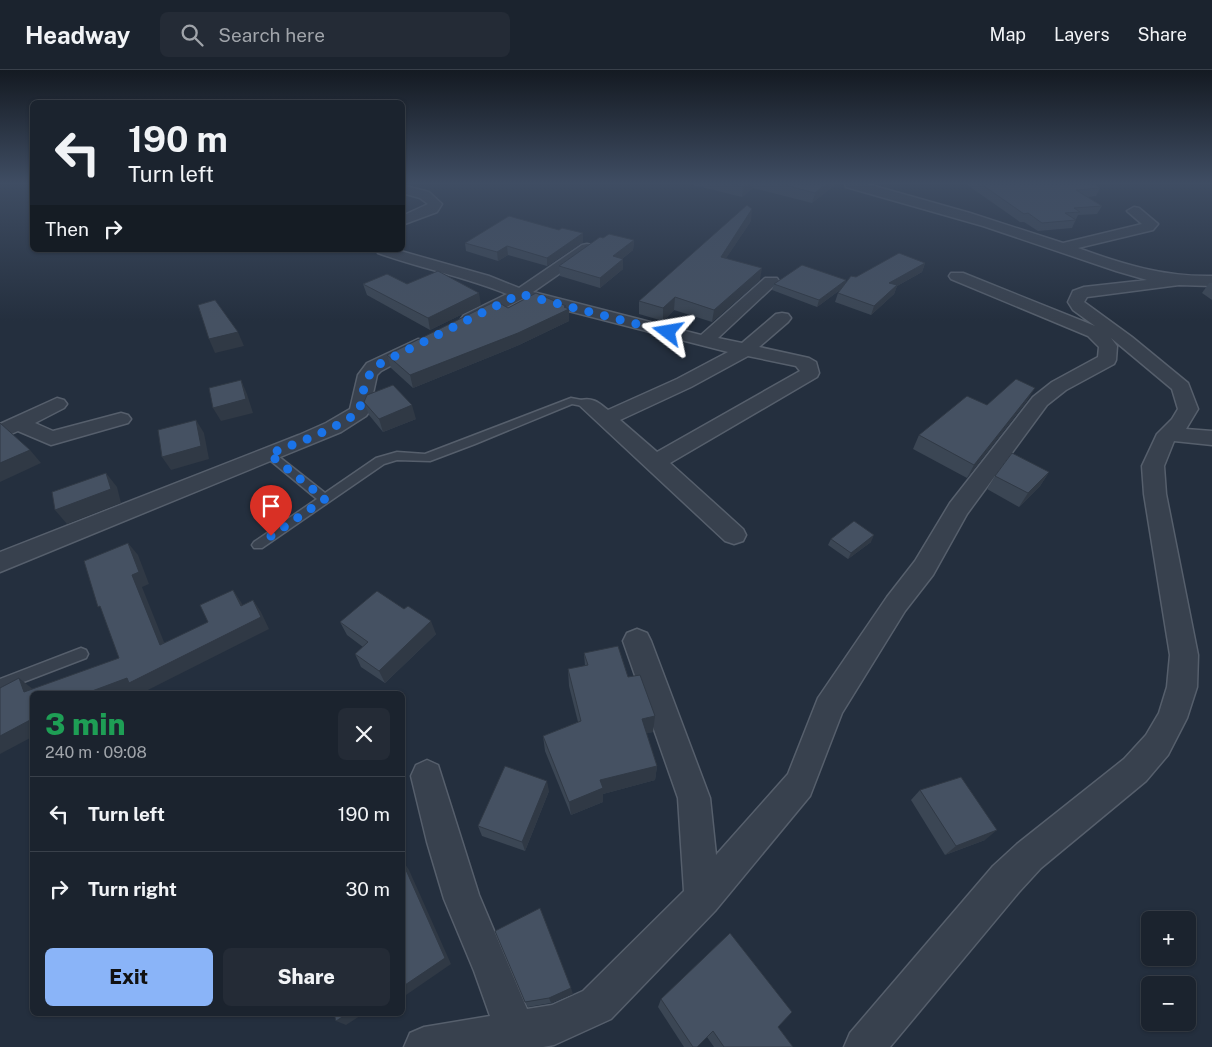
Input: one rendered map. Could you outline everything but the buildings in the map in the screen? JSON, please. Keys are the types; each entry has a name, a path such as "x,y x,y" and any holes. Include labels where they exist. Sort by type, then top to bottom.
{"street":[{"path":"1010,230 1142,274 1176,281"},
{"path":"1063,247 1137,230"},
{"path":"0,562 269,454 310,440 342,424 359,412 368,375 374,367 520,294 593,244"},
{"path":"388,252 414,262 483,280 520,294 705,341 802,362 809,366 810,373 655,462"},
{"path":"957,276 1094,332 1126,341"},
{"path":"864,1047 1006,879 1029,856 1135,770 1157,745 1172,718 1182,686 1184,655 1155,494 1153,466 1166,434 1180,423 1188,408 1181,387 1076,302 1078,294 1084,292 1176,281 1212,280"},
{"path":"705,341 771,281"},
{"path":"606,419 684,383 745,350 782,318"},
{"path":"424,1047 518,1039 597,1005 702,898 799,785 813,752 828,707 896,604 924,568 964,501 1040,401 1059,386 1107,360 1108,346 1094,332"},
{"path":"9,428 57,404"},
{"path":"588,404 655,462 734,535"},
{"path":"9,428 51,438 121,419"},
{"path":"1166,434 1212,438"},
{"path":"637,641 694,798 702,898"},
{"path":"427,776 444,842 462,899 493,970 518,1039"}],"lane":[{"path":"258,545 380,461 397,456 426,458 471,442 546,409 571,401 588,404"},
{"path":"269,454 325,499"},
{"path":"0,685 81,654"}],"route":[{"path":"271,536 325,499 269,454 310,440 342,424 359,412 368,375 374,367 383,362 520,294 668,332"}]}
